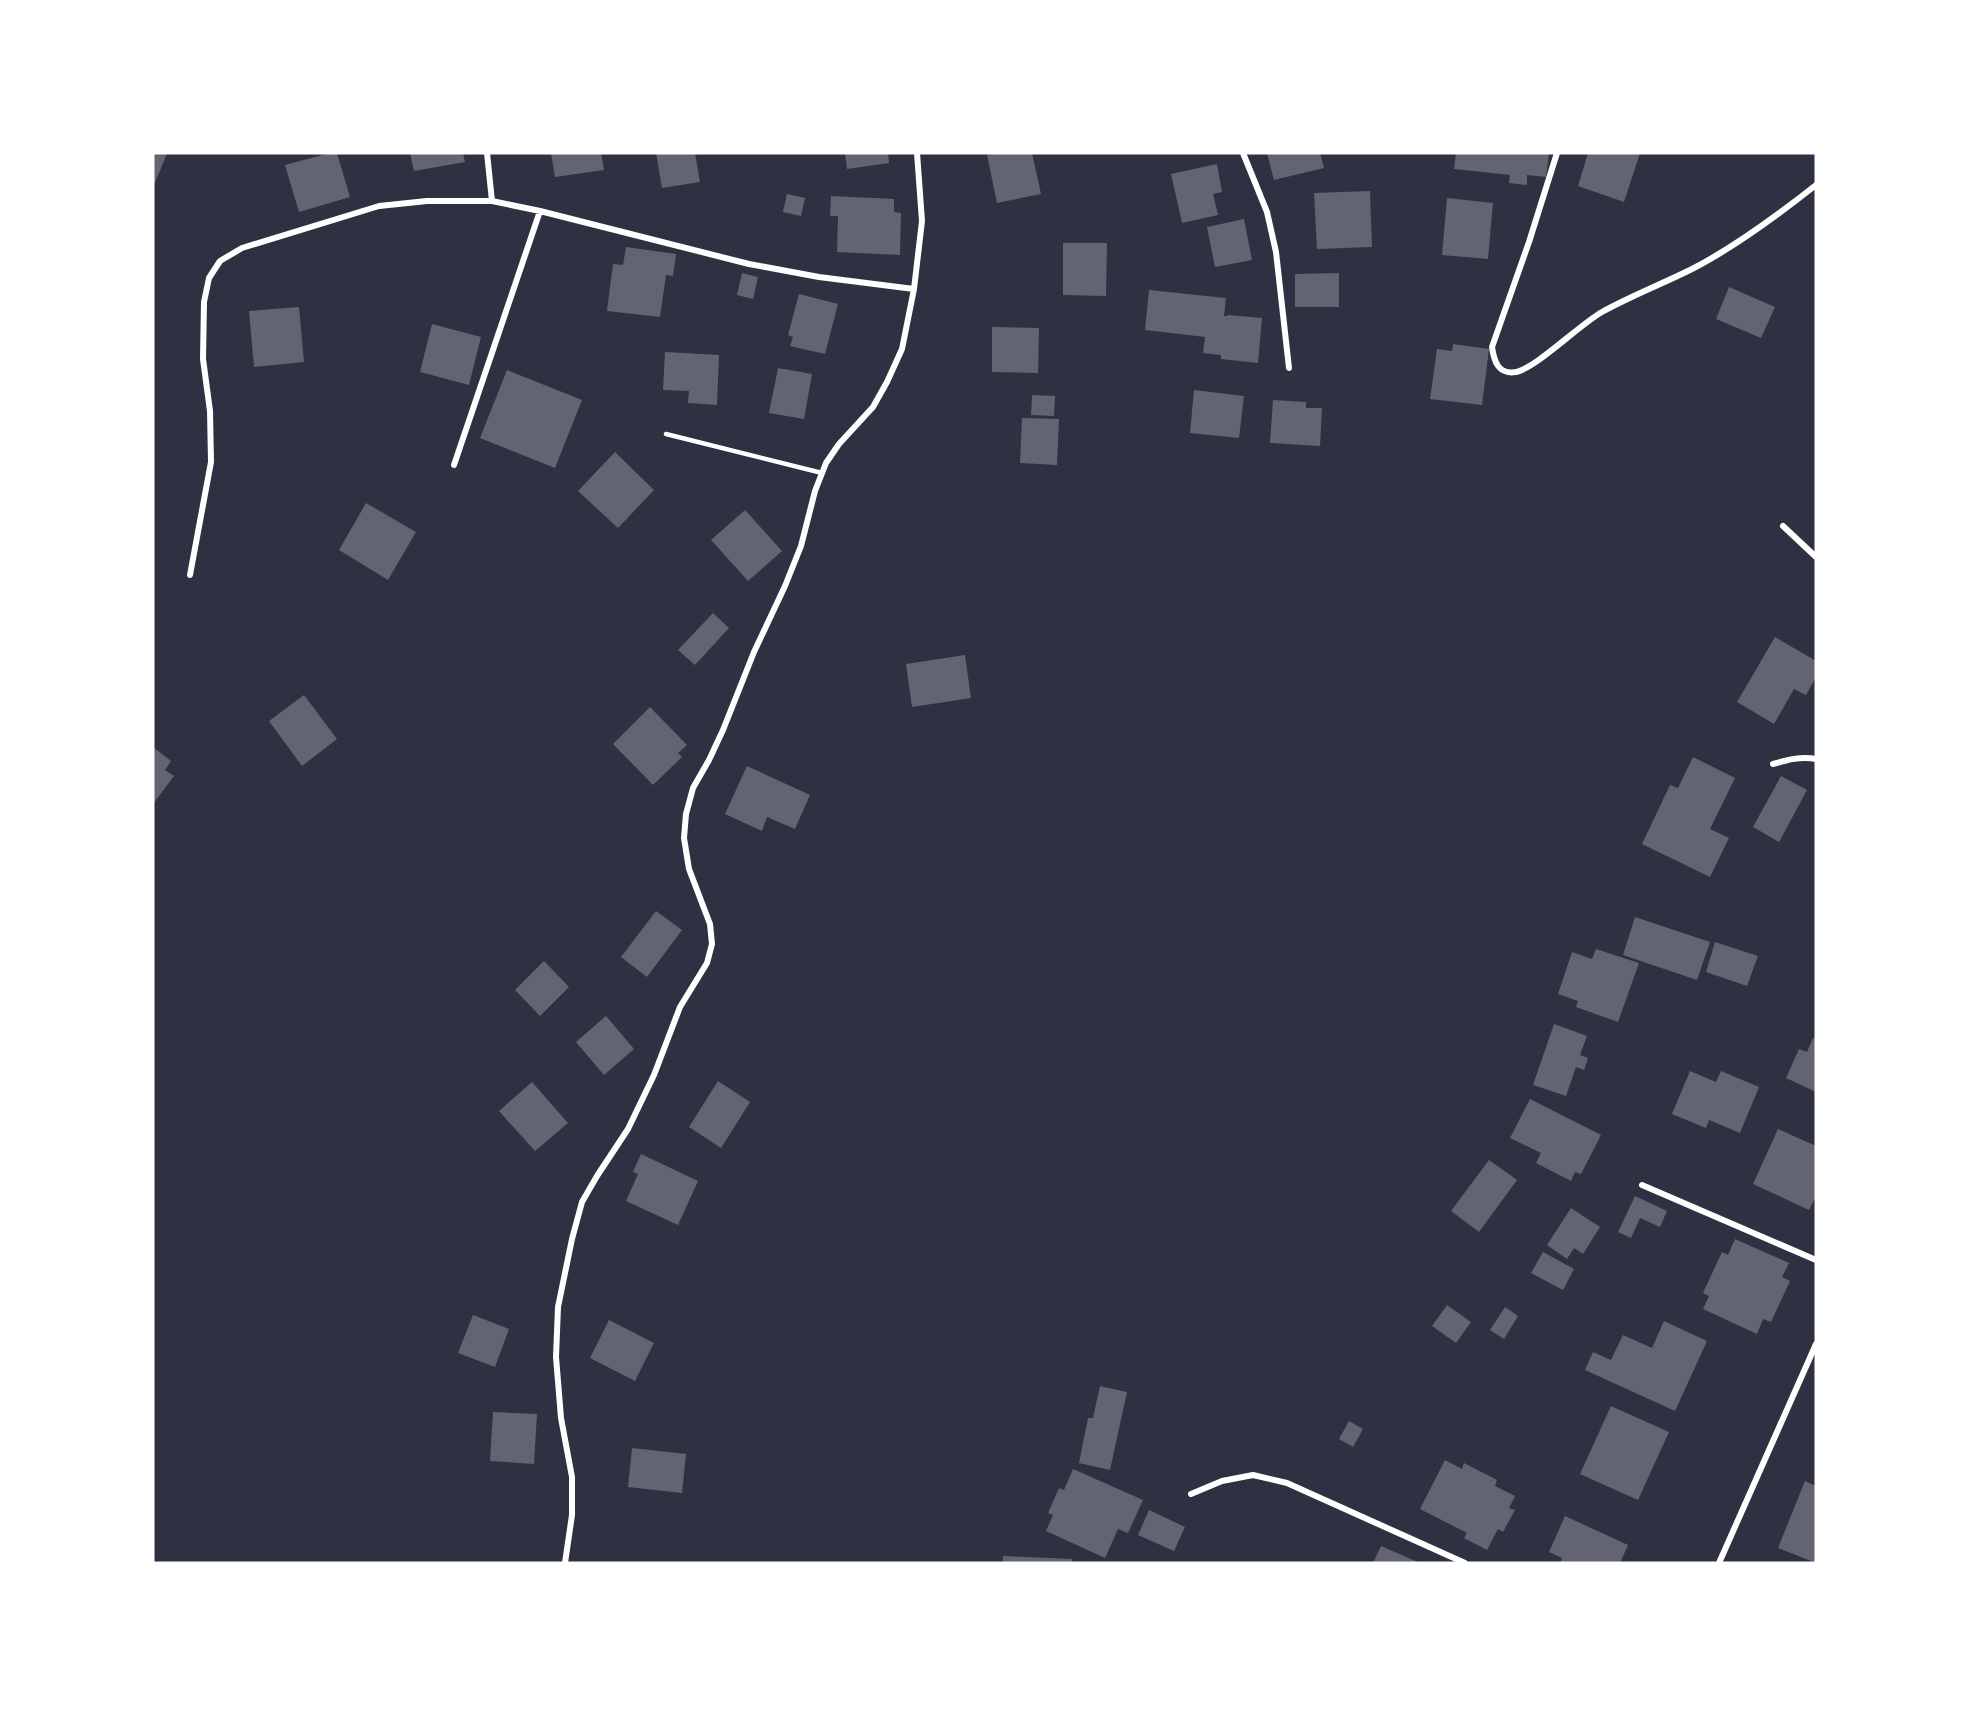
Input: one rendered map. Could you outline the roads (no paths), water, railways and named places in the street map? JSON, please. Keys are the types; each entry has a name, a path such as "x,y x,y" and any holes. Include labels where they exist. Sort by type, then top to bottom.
{"street":[{"path":"488,153 492,201"},
{"path":"565,1563 572,1515 572,1477 561,1418 556,1357 558,1307 572,1239 582,1202 628,1129 654,1075 680,1007 707,963 712,945 710,924 689,869 684,838 686,814 693,788 723,730 754,652 801,546 814,491 826,463 839,444 873,407 902,349 914,289 922,221 917,153"},
{"path":"1244,153 1267,212 1276,252 1289,368"},
{"path":"1557,153 1492,347 1493,360 1499,369 1507,372 1517,372 1531,365 1601,313 1694,268 1753,232 1816,185"},
{"path":"190,575 211,462 210,411 203,359 204,302 209,278 220,261 242,248 379,206 427,201 492,201 749,264 819,278 914,289"},
{"path":"454,465 540,211"},
{"path":"1783,526 1816,557"},
{"path":"1773,764 1789,759 1816,759"},
{"path":"1641,1185 1816,1260"},
{"path":"1719,1563 1816,1344"},
{"path":"1191,1494 1222,1481 1253,1475 1287,1483 1465,1563"}],"lane":[{"path":"666,434 822,473"}]}
